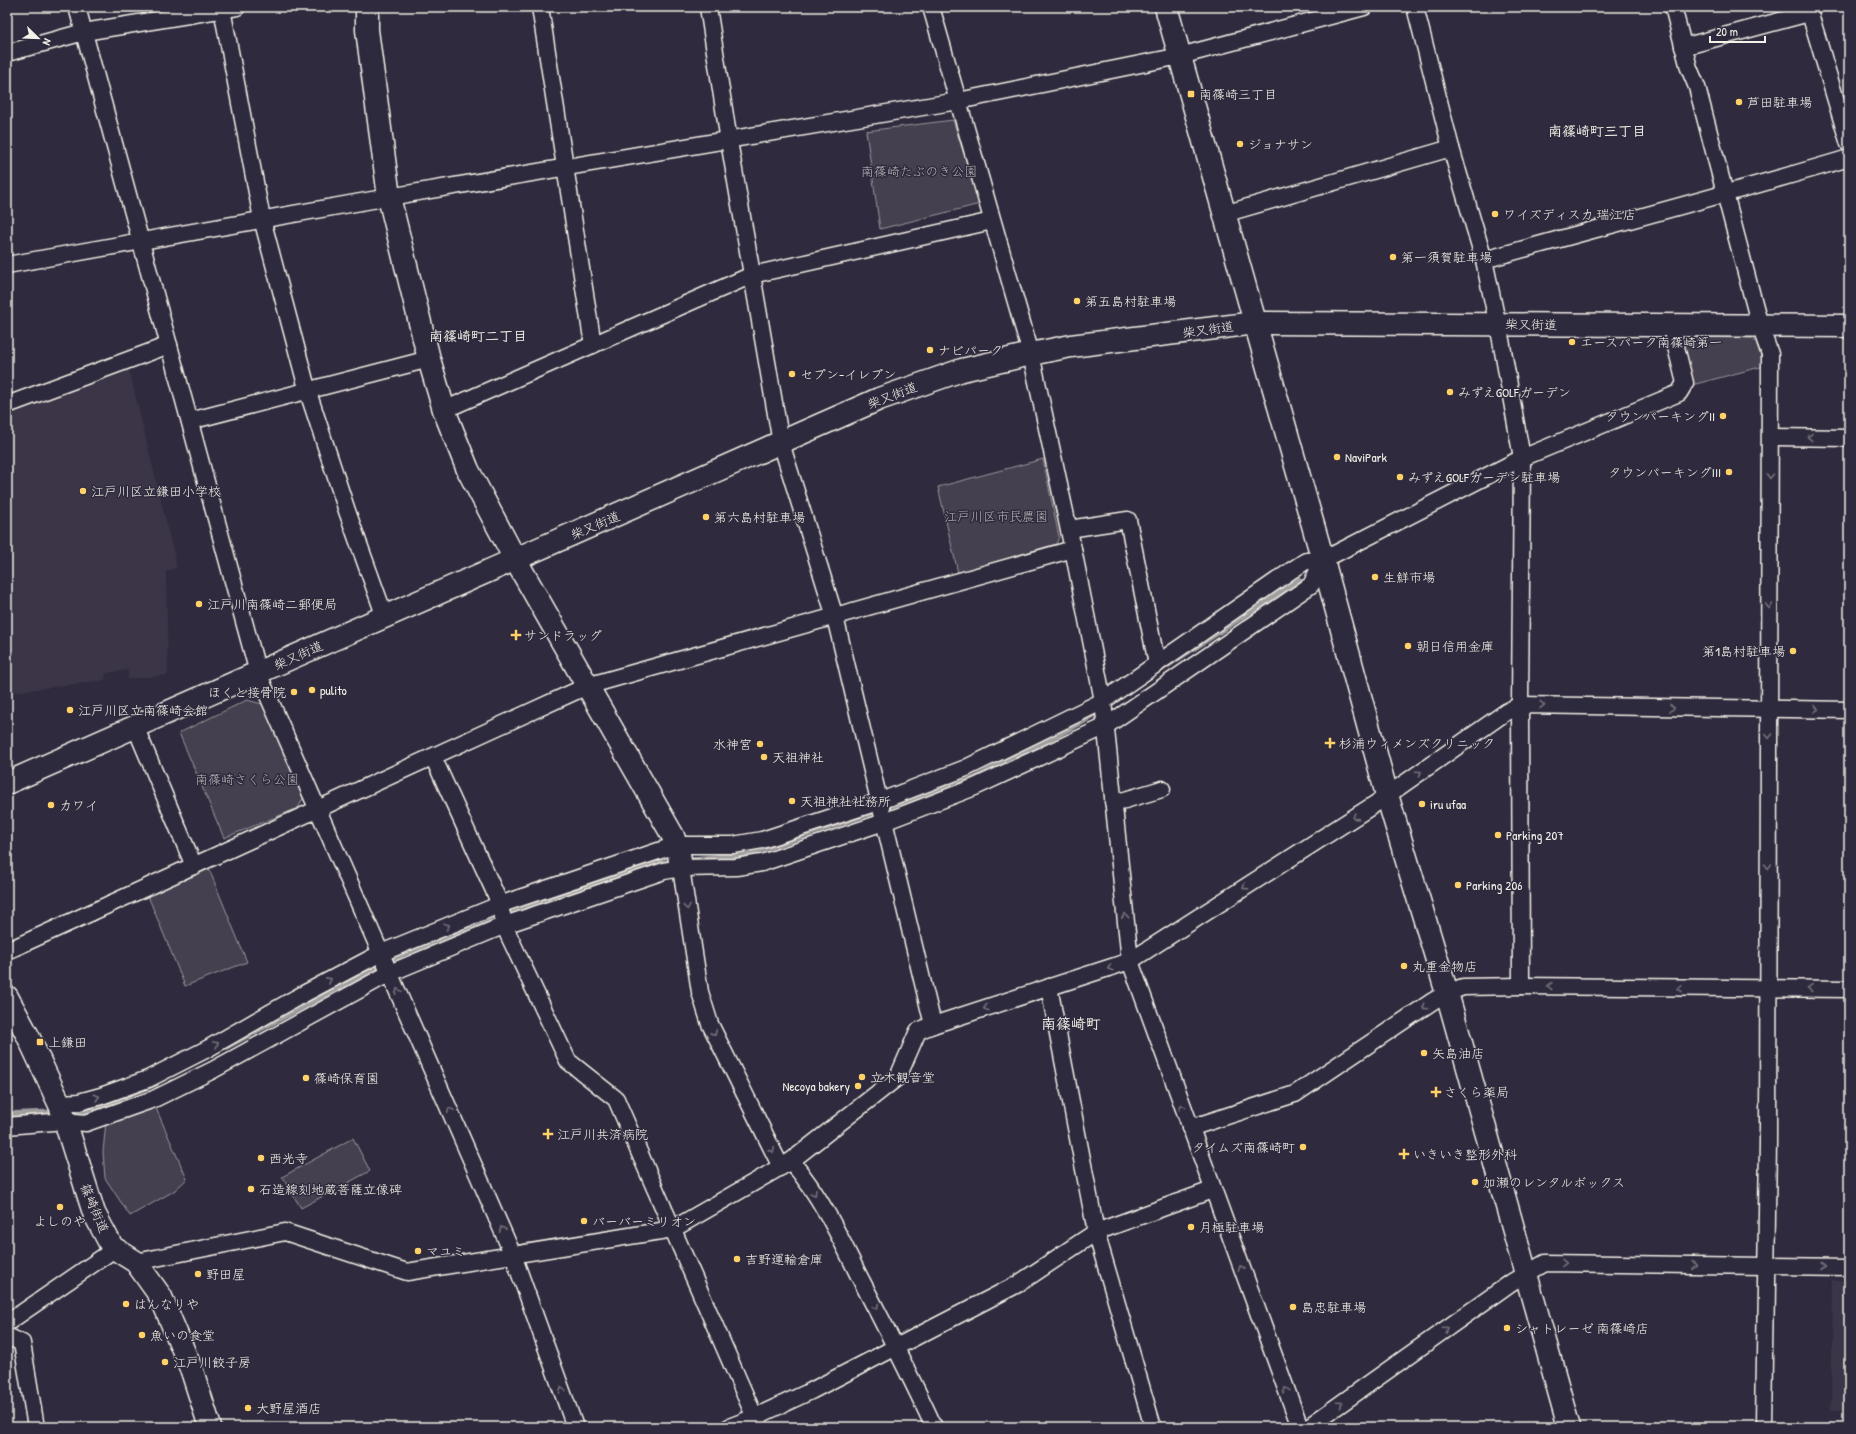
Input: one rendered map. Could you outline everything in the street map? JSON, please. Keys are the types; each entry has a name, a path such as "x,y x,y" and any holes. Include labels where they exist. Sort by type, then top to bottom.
{"street":[{"path":"77,7 258,673 514,1255 575,1427"},
{"path":"367,7 367,30 389,197 429,359 444,410 468,470 515,559 673,836 679,858 700,992 710,1024 786,1164 806,1178 832,1223 896,1348 934,1427"},
{"path":"540,7 593,345"},
{"path":"708,7 729,141 781,443 835,617 878,802 933,1025"},
{"path":"931,7 1031,354 1073,549 1103,701 1130,961 1212,1190 1300,1427"},
{"path":"1166,7 1255,323 1324,560 1387,795 1447,993 1527,1273 1569,1427"},
{"path":"7,265 389,197 729,141 958,101 1180,56 1364,7"},
{"path":"1415,7 1451,148 1484,260 1498,324 1522,458 1520,705 1522,986"},
{"path":"1673,7 1697,87 1724,195 1760,326 1770,354 1768,1142 1765,1266 1764,1427"},
{"path":"7,53 84,32 229,8 262,219 308,392 347,511 385,617"},
{"path":"1684,47 1809,10 1849,144"},
{"path":"1224,214 1451,148"},
{"path":"1484,260 1623,221 1724,195 1849,158"},
{"path":"444,410 752,275 992,221"},
{"name":"柴又街道","path":"7,782 879,399 962,370 1072,346 1255,323 1498,324 1671,327 1849,326"},
{"path":"7,1126 61,1111 79,1102 101,1096 148,1079 207,1049 296,998 502,915 679,858 733,845 762,840 878,802 966,768 1103,701 1306,561 1324,560 1522,458 1679,392 1685,383 1671,327"},
{"path":"7,405 169,345"},
{"path":"190,421 308,392 429,359"},
{"path":"1770,437 1849,438"},
{"path":"1068,529 1128,520 1157,664"},
{"path":"7,951 587,686 1073,549"},
{"path":"61,1111 86,1123 154,1099 213,1070 385,963 502,915 664,871 679,858 736,867 762,863 884,822 975,787 1106,726 1311,585 1324,560"},
{"path":"136,1262 285,1232 407,1272 673,1229 786,1164 898,1077 918,1031 1130,961 1387,795 1506,712 1520,705 1849,710"},
{"path":"135,726 194,866"},
{"path":"433,757 568,1061 616,1099 757,1422"},
{"path":"1113,802 1162,789"},
{"path":"1049,987 1096,1232 1153,1427"},
{"path":"1190,1128 1296,1094 1447,993 1463,987 1768,987 1849,989"},
{"name":"篠崎街道","path":"7,997 28,1036 61,1111 94,1214 112,1247 136,1262 161,1297 170,1315 192,1371 210,1427"},
{"path":"729,1427 757,1422 1018,1284 1096,1232 1212,1190"},
{"path":"7,1323 106,1255 112,1247"},
{"path":"1308,1427 1527,1273 1545,1263 1849,1267"},
{"path":"7,1336 22,1343 36,1427"}],"shaded area":[{"name":"江戸川区立鎌田小学校","path":"129,369 177,567 166,572 168,675 128,679 128,670 106,673 105,680 7,693 7,414"},
{"path":"1833,1281 1849,1281 1849,1411 1831,1411"}],"green space":[{"name":"南篠崎たぶのき公園","path":"953,120 980,204 880,229 866,131"},
{"path":"1680,337 1751,338 1756,342 1764,366 1692,385"},
{"name":"江戸川区市民農園","path":"1043,459 1059,537 1056,544 958,573 938,487"},
{"name":"南篠崎さくら公園","path":"247,700 262,704 305,795 298,808 224,838 179,733"},
{"path":"209,869 247,962 185,986 148,896"},
{"path":"155,1106 187,1179 174,1191 130,1216 105,1178 103,1152 106,1121"},
{"path":"353,1138 370,1171 301,1208 282,1177"}],"waterway":[{"path":"1162,669 1299,580"},
{"path":"684,860 749,854 975,778 1084,721 1100,710"},
{"path":"226,1047 403,954 647,864 676,861"},
{"path":"68,1111 87,1111 156,1084"},
{"path":"7,1114 57,1112"}],"place":[{"name":"南篠崎三丁目","path":"1191,94"},
{"name":"芦田駐車場","path":"1739,102"},
{"name":"ジョナサン","path":"1240,144"},
{"name":"ワイズディスカ 瑞江店","path":"1495,214"},
{"name":"第一須賀駐車場","path":"1393,257"},
{"name":"第五島村駐車場","path":"1077,301"},
{"name":"エースパーク南篠崎第一","path":"1572,342"},
{"name":"ナビパーク","path":"930,350"},
{"name":"セブン-イレブン","path":"792,374"},
{"name":"みずえGOLFガーデン","path":"1450,392"},
{"name":"タウンパーキングII","path":"1723,416"},
{"name":"NaviPark","path":"1337,457"},
{"name":"タウンパーキングIII","path":"1729,472"},
{"name":"みずえGOLFガーデン駐車場","path":"1400,477"},
{"name":"江戸川区立鎌田小学校","path":"83,491"},
{"name":"第六島村駐車場","path":"706,517"},
{"name":"生鮮市場","path":"1375,577"},
{"name":"江戸川南篠崎二郵便局","path":"199,604"},
{"name":"サンドラッグ","path":"516,635"},
{"name":"朝日信用金庫","path":"1408,646"},
{"name":"第1島村駐車場","path":"1793,651"},
{"name":"pulito","path":"312,690"},
{"name":"ほくと接骨院","path":"294,692"},
{"name":"江戸川区立南篠崎会館","path":"70,710"},
{"name":"杉浦ウィメンズクリニック","path":"1330,743"},
{"name":"水神宮","path":"760,744"},
{"name":"天祖神社","path":"764,757"},
{"name":"天祖神社社務所","path":"792,801"},
{"name":"iru ufaa","path":"1422,804"},
{"name":"カワイ","path":"51,805"},
{"name":"Parking 207","path":"1498,835"},
{"name":"Parking 206","path":"1458,885"},
{"name":"丸重金物店","path":"1404,966"},
{"name":"上鎌田","path":"40,1042"},
{"name":"矢島油店","path":"1424,1053"},
{"name":"立木観音堂","path":"862,1077"},
{"name":"篠崎保育園","path":"306,1078"},
{"name":"Necoya bakery","path":"858,1086"},
{"name":"さくら薬局","path":"1436,1092"},
{"name":"江戸川共済病院","path":"548,1134"},
{"name":"タイムズ南篠崎町","path":"1303,1147"},
{"name":"いきいき整形外科","path":"1404,1154"},
{"name":"西光寺","path":"261,1158"},
{"name":"加瀬のレンタルボックス","path":"1475,1182"},
{"name":"石造線刻地蔵菩薩立像碑","path":"251,1189"},
{"name":"よしのや","path":"60,1207"},
{"name":"バーバーミリオン","path":"584,1221"},
{"name":"月極駐車場","path":"1191,1227"},
{"name":"マユミ","path":"418,1251"},
{"name":"吉野運輸倉庫","path":"737,1259"},
{"name":"野田屋","path":"198,1274"},
{"name":"はんなりや","path":"126,1304"},
{"name":"島忠駐車場","path":"1293,1307"},
{"name":"シャトレーゼ 南篠崎店","path":"1507,1328"},
{"name":"魚いの食堂","path":"142,1335"},
{"name":"江戸川餃子房","path":"165,1362"},
{"name":"大野屋酒店","path":"248,1408"}],"district":[{"name":"南篠崎町三丁目","path":"1597,130"},
{"name":"南篠崎町二丁目","path":"478,335"},
{"name":"南篠崎町","path":"1071,1023"}]}
